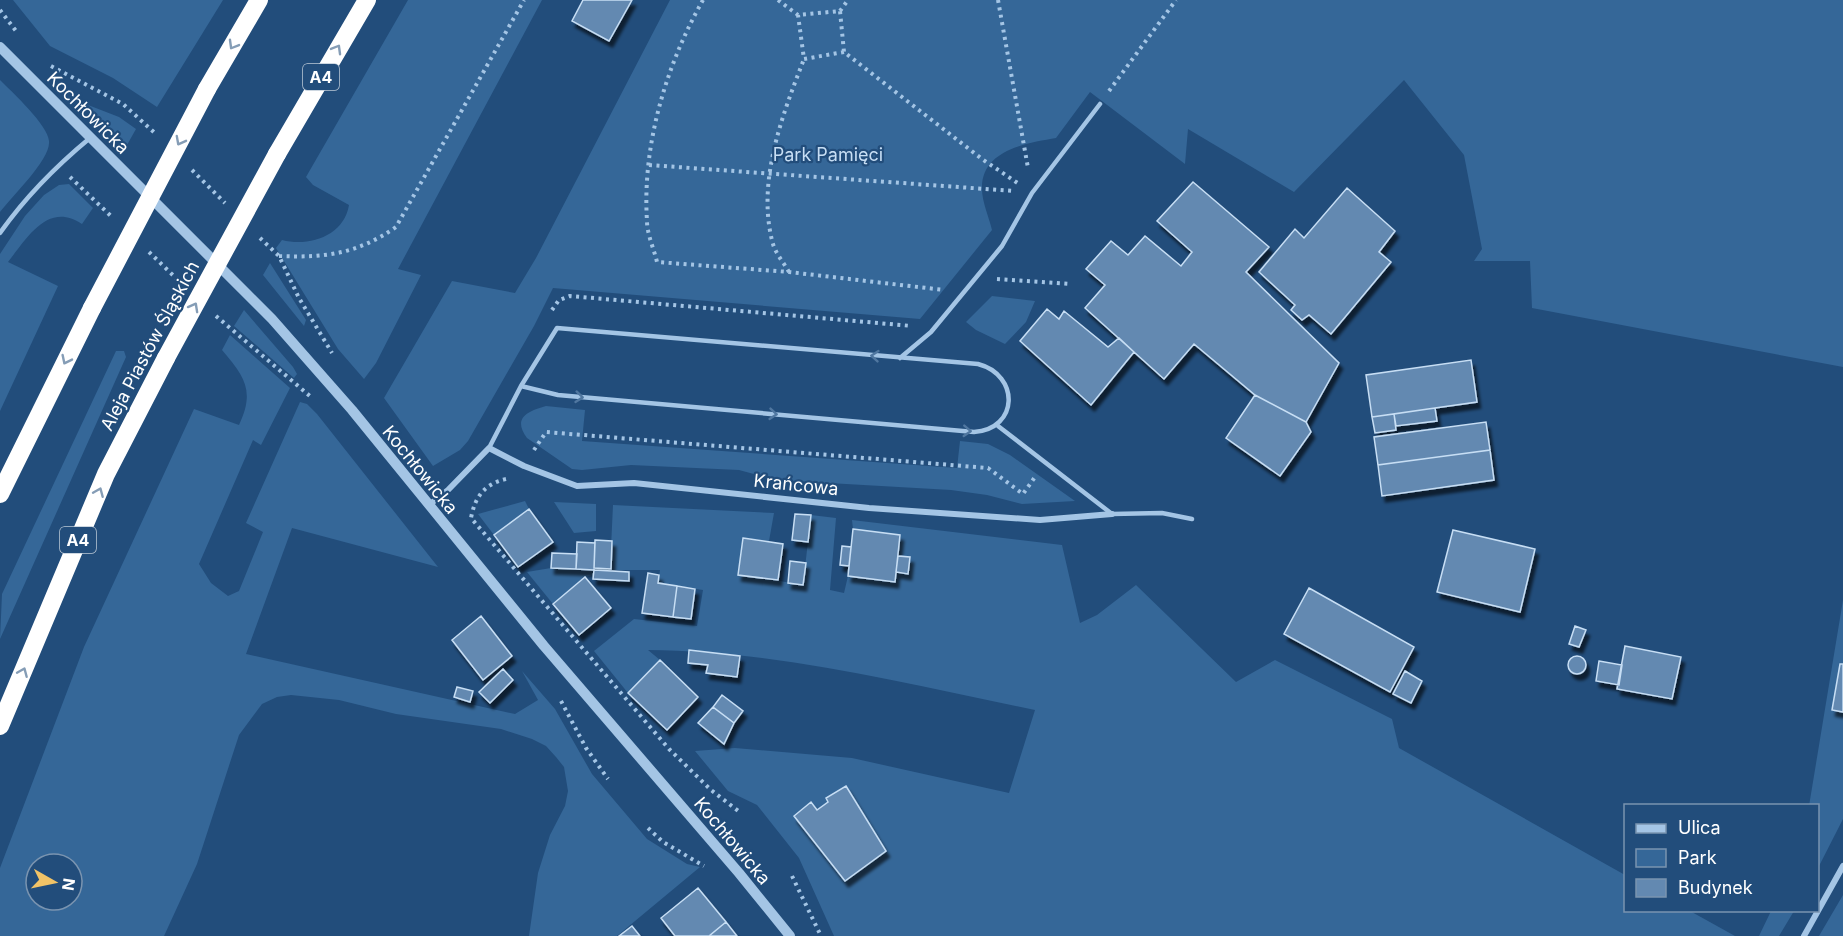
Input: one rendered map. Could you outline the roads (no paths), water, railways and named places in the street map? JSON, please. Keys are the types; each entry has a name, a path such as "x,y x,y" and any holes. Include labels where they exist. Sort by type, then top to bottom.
{"highway":[{"path":"0,494 92,308 207,89 259,0"},
{"name":"Aleja Piastów Śląskich","path":"0,726 106,474 277,154 367,0"}],"street":[{"name":"Kochłowicka","path":"0,47 272,319 352,411 427,506 790,936"},
{"path":"427,506 448,490 489,448"},
{"name":"Krańcowa","path":"489,448 524,466 577,486 634,483 869,508 1040,520 1112,514"},
{"path":"1819,909 1843,866"},
{"path":"1804,936 1817,912"}],"lane":[{"path":"900,358 931,332 1002,246 1032,193 1100,104"},
{"path":"0,233 21,204 55,167 90,138"},
{"path":"489,448 521,386 557,328 978,364 995,371 1006,386 1009,398 1006,412 998,426 986,432 974,432 558,395 521,386"},
{"path":"998,426 1112,514"},
{"name":"Krańcowa","path":"1112,514 1162,513 1192,519"}],"park label":[{"name":"Park Pamięci","path":"828,155"}]}
